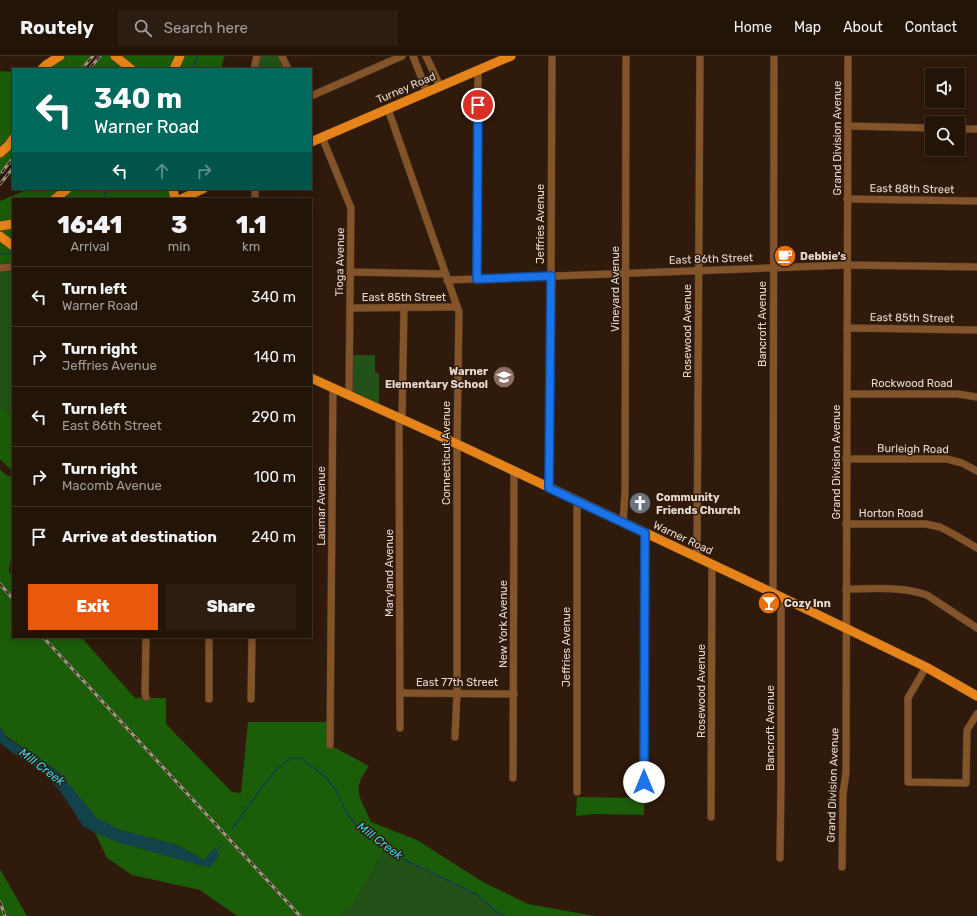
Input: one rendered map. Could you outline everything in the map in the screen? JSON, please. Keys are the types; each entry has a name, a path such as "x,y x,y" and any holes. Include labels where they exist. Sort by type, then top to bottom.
{"main road":[{"path":"44,63 60,56"},
{"path":"115,56 130,68"},
{"path":"174,68 180,56"},
{"name":"Turney Road","path":"312,142 511,56"},
{"path":"0,153 12,140"},
{"path":"56,198 66,190"},
{"path":"183,198 201,190"},
{"path":"0,226 12,224"},
{"path":"0,236 12,245"},
{"name":"Warner Road","path":"312,378 457,444 773,593 926,667 977,696"}],"street":[{"path":"254,68 257,56"},
{"path":"282,56 288,68"},
{"path":"312,96 391,58 402,56"},
{"path":"413,56 427,92"},
{"path":"426,56 440,86"},
{"name":"Jeffries Avenue","path":"549,488 552,56"},
{"name":"Vineyard Avenue","path":"623,523 625,493 626,56"},
{"name":"Rosewood Avenue","path":"697,558 700,56"},
{"name":"Bancroft Avenue","path":"773,593 774,56"},
{"name":"Grand Division Avenue","path":"842,867 843,793 846,773 848,56"},
{"path":"477,279 478,70"},
{"name":"Connecticut Avenue","path":"388,109 459,312 457,444 457,693 455,737"},
{"path":"848,126 925,128"},
{"path":"965,129 977,129"},
{"name":"Tioga Avenue","path":"322,137 351,208 348,394"},
{"name":"East 88th Street","path":"847,200 977,201"},
{"name":"East 86th Street","path":"351,272 477,279 848,265 977,266"},
{"path":"0,268 12,267"},
{"name":"East 85th Street","path":"350,308 457,307"},
{"name":"Maryland Avenue","path":"400,728 401,419 404,308"},
{"name":"East 85th Street","path":"847,328 977,330"},
{"name":"Laumar Avenue","path":"330,745 333,388"},
{"name":"Rockwood Road","path":"847,394 958,394 977,397"},
{"name":"Burleigh Road","path":"846,459 947,459 962,463 977,471"},
{"name":"New York Avenue","path":"513,778 514,471"},
{"name":"Jeffries Avenue","path":"576,792 577,501"},
{"name":"Horton Road","path":"846,524 926,524 940,527 977,548"},
{"path":"644,800 645,533"},
{"name":"Rosewood Avenue","path":"711,817 712,565"},
{"path":"846,589 906,589 918,592 927,595 977,628"},
{"name":"Bancroft Avenue","path":"780,858 782,598"},
{"path":"146,638 146,697"},
{"path":"209,638 209,699"},
{"path":"252,638 252,699"},
{"path":"926,667 908,698 908,782 966,782 966,730 977,714"},
{"name":"East 77th Street","path":"400,693 514,694"}],"green space":[{"path":"60,56 93,56 83,68 43,68"},
{"path":"100,56 225,56 222,63 222,68 91,67"},
{"path":"261,56 279,56 285,68 257,68"},
{"path":"0,71 12,72 12,159 0,175"},
{"path":"27,190 173,190 175,198 12,198 12,267 0,268 0,201"},
{"path":"12,267 12,414 7,412 0,406 0,268"},
{"path":"349,355 375,355 375,373 379,373 379,409 349,394"},
{"path":"0,406 7,412 12,414 12,470 0,459"},
{"path":"0,470 6,475 12,477 12,554 9,570 12,579 12,638 82,638 135,698 166,698 166,724 232,792 241,793 248,722 330,722 330,745 369,766 360,782 359,794 371,822 417,840 483,882 528,904 595,916 506,916 500,914 476,894 403,859 388,844 354,904 340,916 237,916 200,890 132,875 107,858 95,833 146,850 204,866 218,854 215,848 204,860 177,845 120,830 96,818 59,772 6,736 0,727"},
{"path":"577,797 644,798 644,815 594,814 576,816"},
{"path":"388,844 403,859 476,894 500,914 506,916 340,916 354,904"},
{"path":"0,869 27,916 0,916"}],"water":[{"path":"0,727 6,737 59,772 97,818 120,830 177,845 204,860 215,848 218,854 217,859 210,867 204,866 146,850 95,833 83,826 63,795 42,770 13,753 0,743"}],"waterway":[{"name":"Mill Creek","path":"192,68 198,56"},
{"name":"Mill Creek","path":"104,190 106,198"},
{"name":"Mill Creek","path":"0,254 12,253"},
{"name":"Mill Creek","path":"232,829 276,770 291,758 301,758 323,775 336,790 346,812 358,827 388,844 403,859 476,894 500,914 506,916"},
{"name":"Mill Creek","path":"107,837 124,844 132,845"},
{"name":"Mill Creek","path":"216,852 221,846"}],"railway":[{"path":"83,68 93,56"},
{"path":"91,67 100,56"},
{"path":"2,172 12,159"},
{"path":"0,184 12,169"},
{"path":"0,584 12,598"},
{"path":"44,638 300,916"},
{"path":"0,902 5,916"}],"place":[{"name":"Debbie's","path":"785,256"},
{"name":"Warner Elementary School","path":"504,377"},
{"name":"Community Friends Church","path":"640,503"},
{"name":"Cozy Inn","path":"769,603"}],"route":[{"path":"478,105 477,279 551,276 549,488 645,533 644,782"}]}
